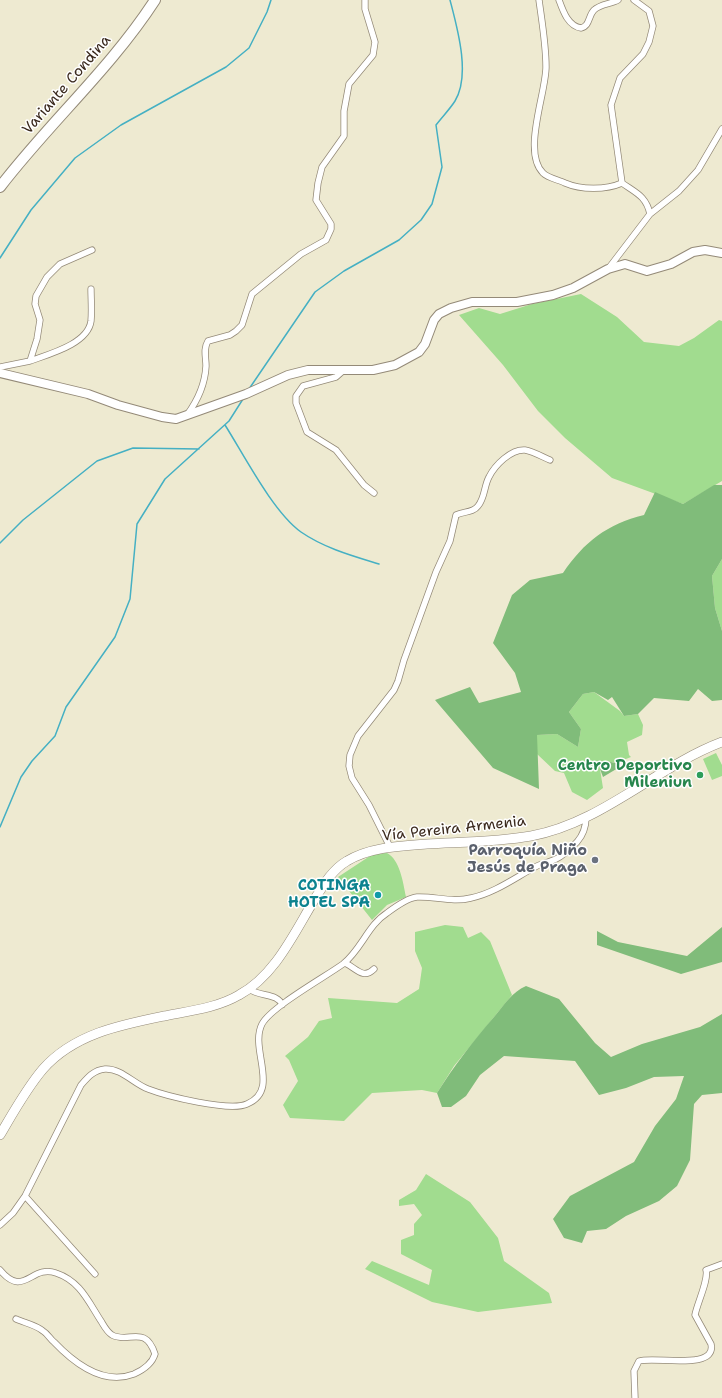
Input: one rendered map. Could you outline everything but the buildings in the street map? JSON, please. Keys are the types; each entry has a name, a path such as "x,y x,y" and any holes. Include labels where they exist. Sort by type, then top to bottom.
{"highway":[{"name":"Variante Condina","path":"0,187 107,63 145,16 155,0"}],"main road":[{"name":"Vía Pereira Armenia","path":"0,1135 42,1070 74,1044 94,1034 116,1027 216,1005 234,998 249,989 275,964 320,891 336,869 355,856 390,847 523,837 554,830 586,817 688,759 722,742"}],"street":[{"path":"187,416 198,399 201,391 205,376 205,346 208,341 230,335 236,331 242,325 252,294 301,254 322,243 330,235 331,224 319,207 316,200 316,192 322,167 344,136 344,111 349,84 373,55 375,48 375,42 365,9 365,0"},
{"path":"539,0 546,68 535,138 535,156 538,167 544,174 571,186 595,188 615,186 622,183"},
{"path":"559,0 565,16 576,27 581,28 586,26 596,8 618,0"},
{"path":"634,0 649,11 653,26 649,42 643,54 620,78 611,105 622,183 644,198 650,214"},
{"path":"608,269 650,214 678,191 698,170 722,129"},
{"path":"30,361 37,339 40,320 35,304 36,296 47,278 60,264 92,250"},
{"path":"0,373 88,394 118,405 162,418 176,419 288,376 308,370 373,370 395,365 408,360 422,348 434,320 439,314 451,308 472,302 517,302 553,295 574,288 608,269 625,264 647,271 671,264 694,252 705,250 722,254"},
{"path":"0,367 30,361 58,352 83,337 91,322 91,289"},
{"path":"346,369 336,376 303,386 296,396 296,403 307,432 336,450 364,485 374,493"},
{"path":"390,847 369,805 352,778 349,766 352,747 358,736 394,690 436,572 450,541 456,515 461,512 473,511 479,505 489,476 499,463 510,454 524,450 550,460"},
{"path":"0,1225 13,1213 25,1196 80,1085 91,1074 105,1069 116,1071 148,1089 218,1106 240,1107 248,1104 257,1097 263,1086 264,1071 260,1049 260,1029 266,1019 282,1005 345,963 374,924 385,914 412,898 418,897 449,900 471,898 504,886 539,865 558,858 577,842 584,831 586,817"},
{"path":"345,963 362,974 370,973 374,969"},
{"path":"249,989 257,994 276,997 282,1005"},
{"path":"25,1196 95,1274"},
{"path":"635,1398 634,1371 638,1361 649,1359 696,1360 706,1359 710,1355 712,1348 711,1344 695,1316 699,1298 707,1276 706,1270 722,1264"},
{"path":"0,1270 6,1278 18,1282 23,1282 36,1274 46,1271 69,1278 79,1286 107,1331 117,1336 136,1336 144,1338 150,1343 155,1354 152,1361 134,1374 117,1378 108,1377 80,1366 45,1332 16,1319"}],"green space":[{"path":"581,294 617,317 644,342 679,346 694,338 719,320 722,321 722,481 683,504 612,478 565,438 538,411 503,365 459,315 479,308 500,314 532,304"},
{"path":"714,485 722,485 722,559 712,576 715,608 722,631 722,700 712,701 698,689 689,701 654,698 638,714 624,716 612,697 608,700 594,692 583,694 569,712 581,729 578,747 557,734 537,735 539,789 493,768 435,700 470,687 479,703 521,692 515,673 493,643 512,595 530,580 563,573 588,543 608,529 644,515 655,492 683,504"},
{"path":"722,559 722,631 715,608 712,576"},
{"path":"594,692 620,711 624,716 638,714 643,725 642,735 627,742 629,755 631,757 616,763 612,762 600,769 603,788 587,800 572,792 564,773 555,771 537,754 537,735 557,734 578,747 581,729 569,712 583,694"},
{"path":"716,753 722,765 722,776 712,780 703,759"},
{"path":"605,761 616,763 618,768 603,777 600,769"},
{"path":"387,853 398,866 406,897 387,905 372,920 338,877 373,854"},
{"path":"445,925 463,927 468,938 481,932 490,941 512,995 454,1066 437,1093 422,1090 372,1093 344,1121 290,1118 283,1105 298,1081 289,1060 285,1056 308,1037 319,1021 332,1018 328,998 397,1003 419,989 422,968 415,951 415,932"},
{"path":"722,927 722,962 681,974 597,945 597,931 618,942 687,956"},
{"path":"526,986 559,999 595,1043 611,1057 642,1044 700,1027 722,1014 722,1093 702,1095 694,1104 690,1160 677,1186 659,1201 626,1216 606,1229 587,1231 582,1243 564,1238 553,1219 570,1196 634,1162 655,1126 676,1099 684,1076 654,1077 626,1088 599,1095 575,1061 504,1056 480,1075 466,1096 451,1107 442,1107 437,1093 450,1073 471,1044 508,999"},
{"path":"426,1174 470,1202 498,1238 504,1261 549,1293 552,1303 478,1312 432,1302 365,1269 372,1261 429,1285 432,1270 401,1254 401,1240 414,1235 414,1224 422,1215 414,1204 399,1206 399,1200 416,1190"}],"waterway":[{"path":"0,258 31,210 75,158 121,125 226,67 249,48 267,12 271,0"},
{"path":"249,389 315,292 344,271 399,240 421,220 432,204 442,167 436,125 455,101 460,90 462,78 459,37 450,0"},
{"path":"0,827 21,777 32,761 55,736 66,707 115,637 130,599 137,524 165,479 229,421 243,399"},
{"path":"225,425 250,467 290,523 319,543 379,564"},
{"path":"0,543 23,520 97,461 133,448 199,449"}],"place":[{"name":"Centro Deportivo Mileniun","path":"700,775"},
{"name":"Parroquía Niño Jesús de Praga","path":"595,860"},
{"name":"COTINGA HOTEL SPA","path":"378,895"}]}
